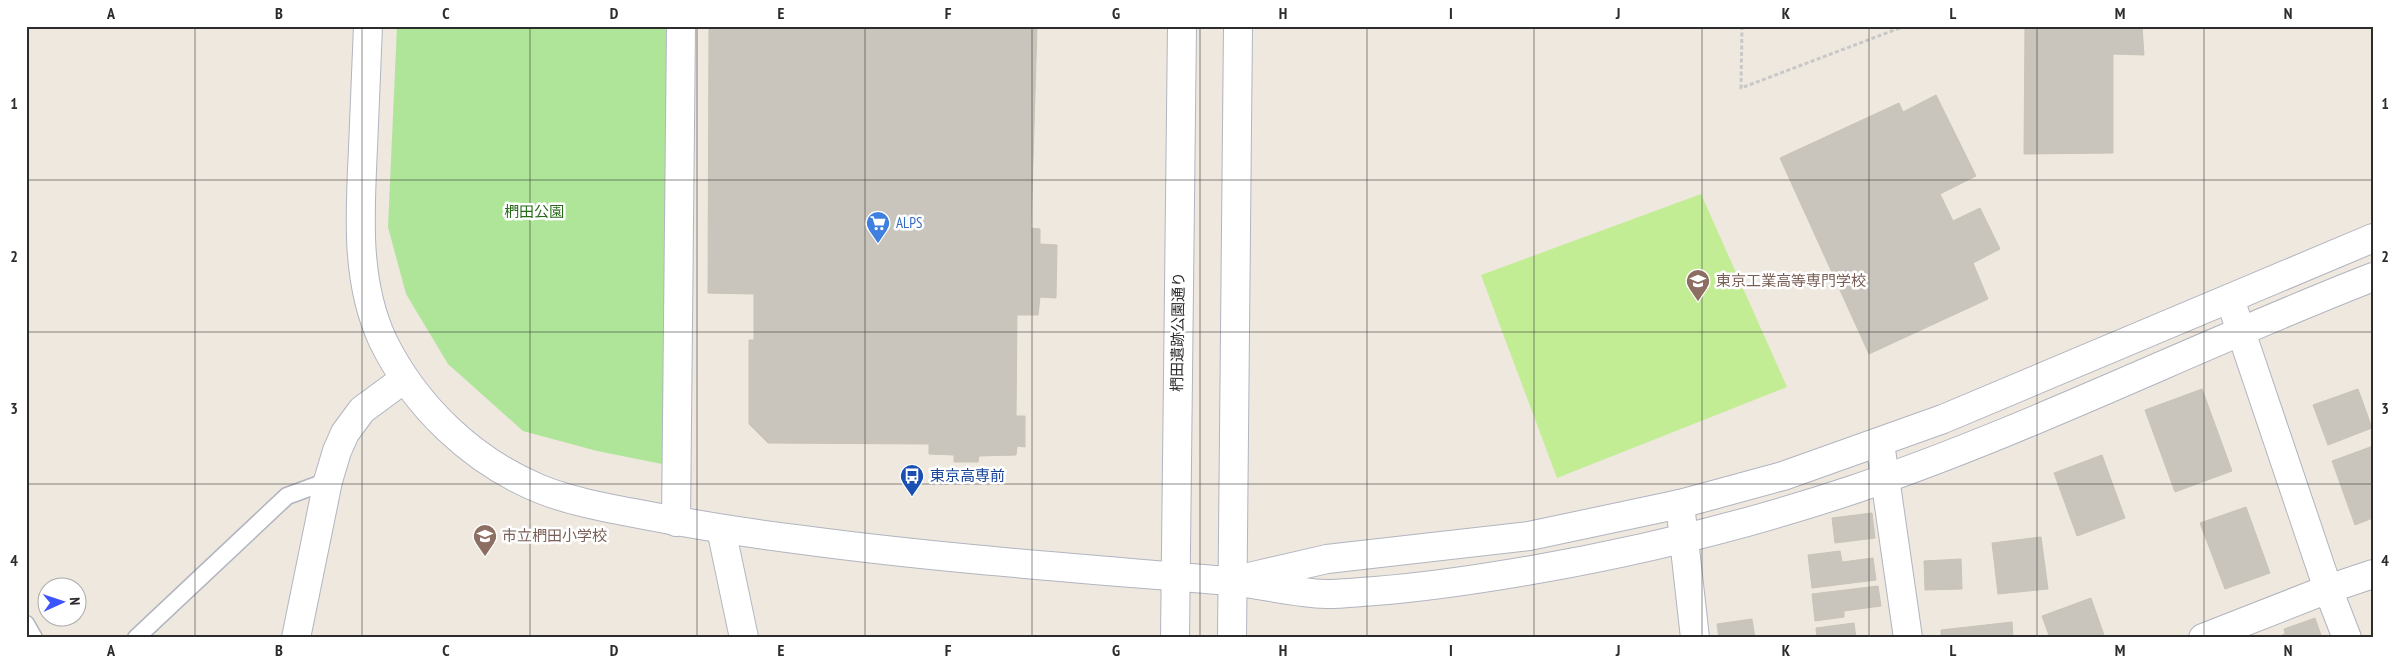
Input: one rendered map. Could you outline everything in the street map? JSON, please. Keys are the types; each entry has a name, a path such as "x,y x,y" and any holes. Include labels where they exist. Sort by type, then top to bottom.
{"street":[{"path":"368,26 361,244 364,277 373,315 386,346 404,378 432,413 464,443 489,462 535,487 600,507 676,522 876,550 1175,578 1232,581 1327,594 1391,590 1470,580 1609,556 1684,540 1776,514 1884,478 2014,428 2373,277"},
{"path":"676,522 681,26"},
{"name":"椚田遺跡公園通り","path":"1175,638 1182,26"},
{"path":"1232,638 1238,26"},
{"path":"1232,581 1327,559 1529,536 1680,504 1783,476 1880,443 1962,411 2373,238"},
{"path":"2230,299 2328,589 2347,638"},
{"path":"296,638 328,481 337,451 354,420 362,410 404,378"},
{"path":"1880,443 1908,638"},
{"path":"1680,504 1695,638"},
{"path":"721,529 744,638"},
{"path":"2202,638 2328,589 2373,574"}],"lane":[{"path":"136,638 287,496 328,481"},
{"path":"26,624 34,638"}],"path":[{"path":"1742,26 1741,88 1905,26"}],"green space":[{"name":"椚田公園","path":"397,26 681,26 677,467 597,451 523,431 448,364 406,294 388,227"},
{"path":"1701,194 1787,387 1557,478 1481,275"}],"building":[{"name":"ALPS","path":"709,26 1037,26 1031,228 1040,229 1040,244 1057,245 1056,298 1040,297 1038,315 1017,315 1016,416 1025,416 1025,447 1017,446 1016,455 979,456 978,462 954,462 954,455 929,454 929,444 768,443 749,424 749,340 754,340 754,294 708,293"},
{"path":"2025,26 2142,26 2144,55 2113,54 2113,153 2024,154"},
{"path":"1936,95 1976,176 1940,194 1953,221 1980,208 2000,249 1973,263 1988,299 1869,354 1780,158 1899,103 1903,112"},
{"path":"2202,389 2232,471 2175,492 2145,410"},
{"path":"2358,389 2372,428 2328,445 2313,405"},
{"path":"2373,446 2373,518 2355,525 2332,461"},
{"path":"2102,455 2125,518 2077,536 2054,473"},
{"path":"2246,507 2270,573 2225,589 2200,523"},
{"path":"1872,513 1875,538 1835,543 1832,518"},
{"path":"2041,537 2048,589 1998,594 1992,543"},
{"path":"1840,551 1842,562 1873,558 1876,580 1812,588 1808,555"},
{"path":"1961,559 1962,589 1925,590 1924,561"},
{"path":"1878,586 1881,606 1844,611 1844,617 1815,621 1812,594"},
{"path":"2091,598 2105,638 2050,638 2042,616"},
{"path":"2315,618 2322,638 2275,638 2285,634 2284,629"},
{"path":"1752,619 1755,638 1719,638 1717,624"},
{"path":"2012,622 2013,638 1941,638 1941,630"},
{"path":"1854,623 1856,638 1817,638 1816,628"}],"place":[{"name":"ALPS","path":"878,244"},
{"name":"東京工業高等専門学校","path":"1698,302"},
{"name":"東京高専前","path":"912,497"},
{"name":"市立椚田小学校","path":"485,557"}]}
